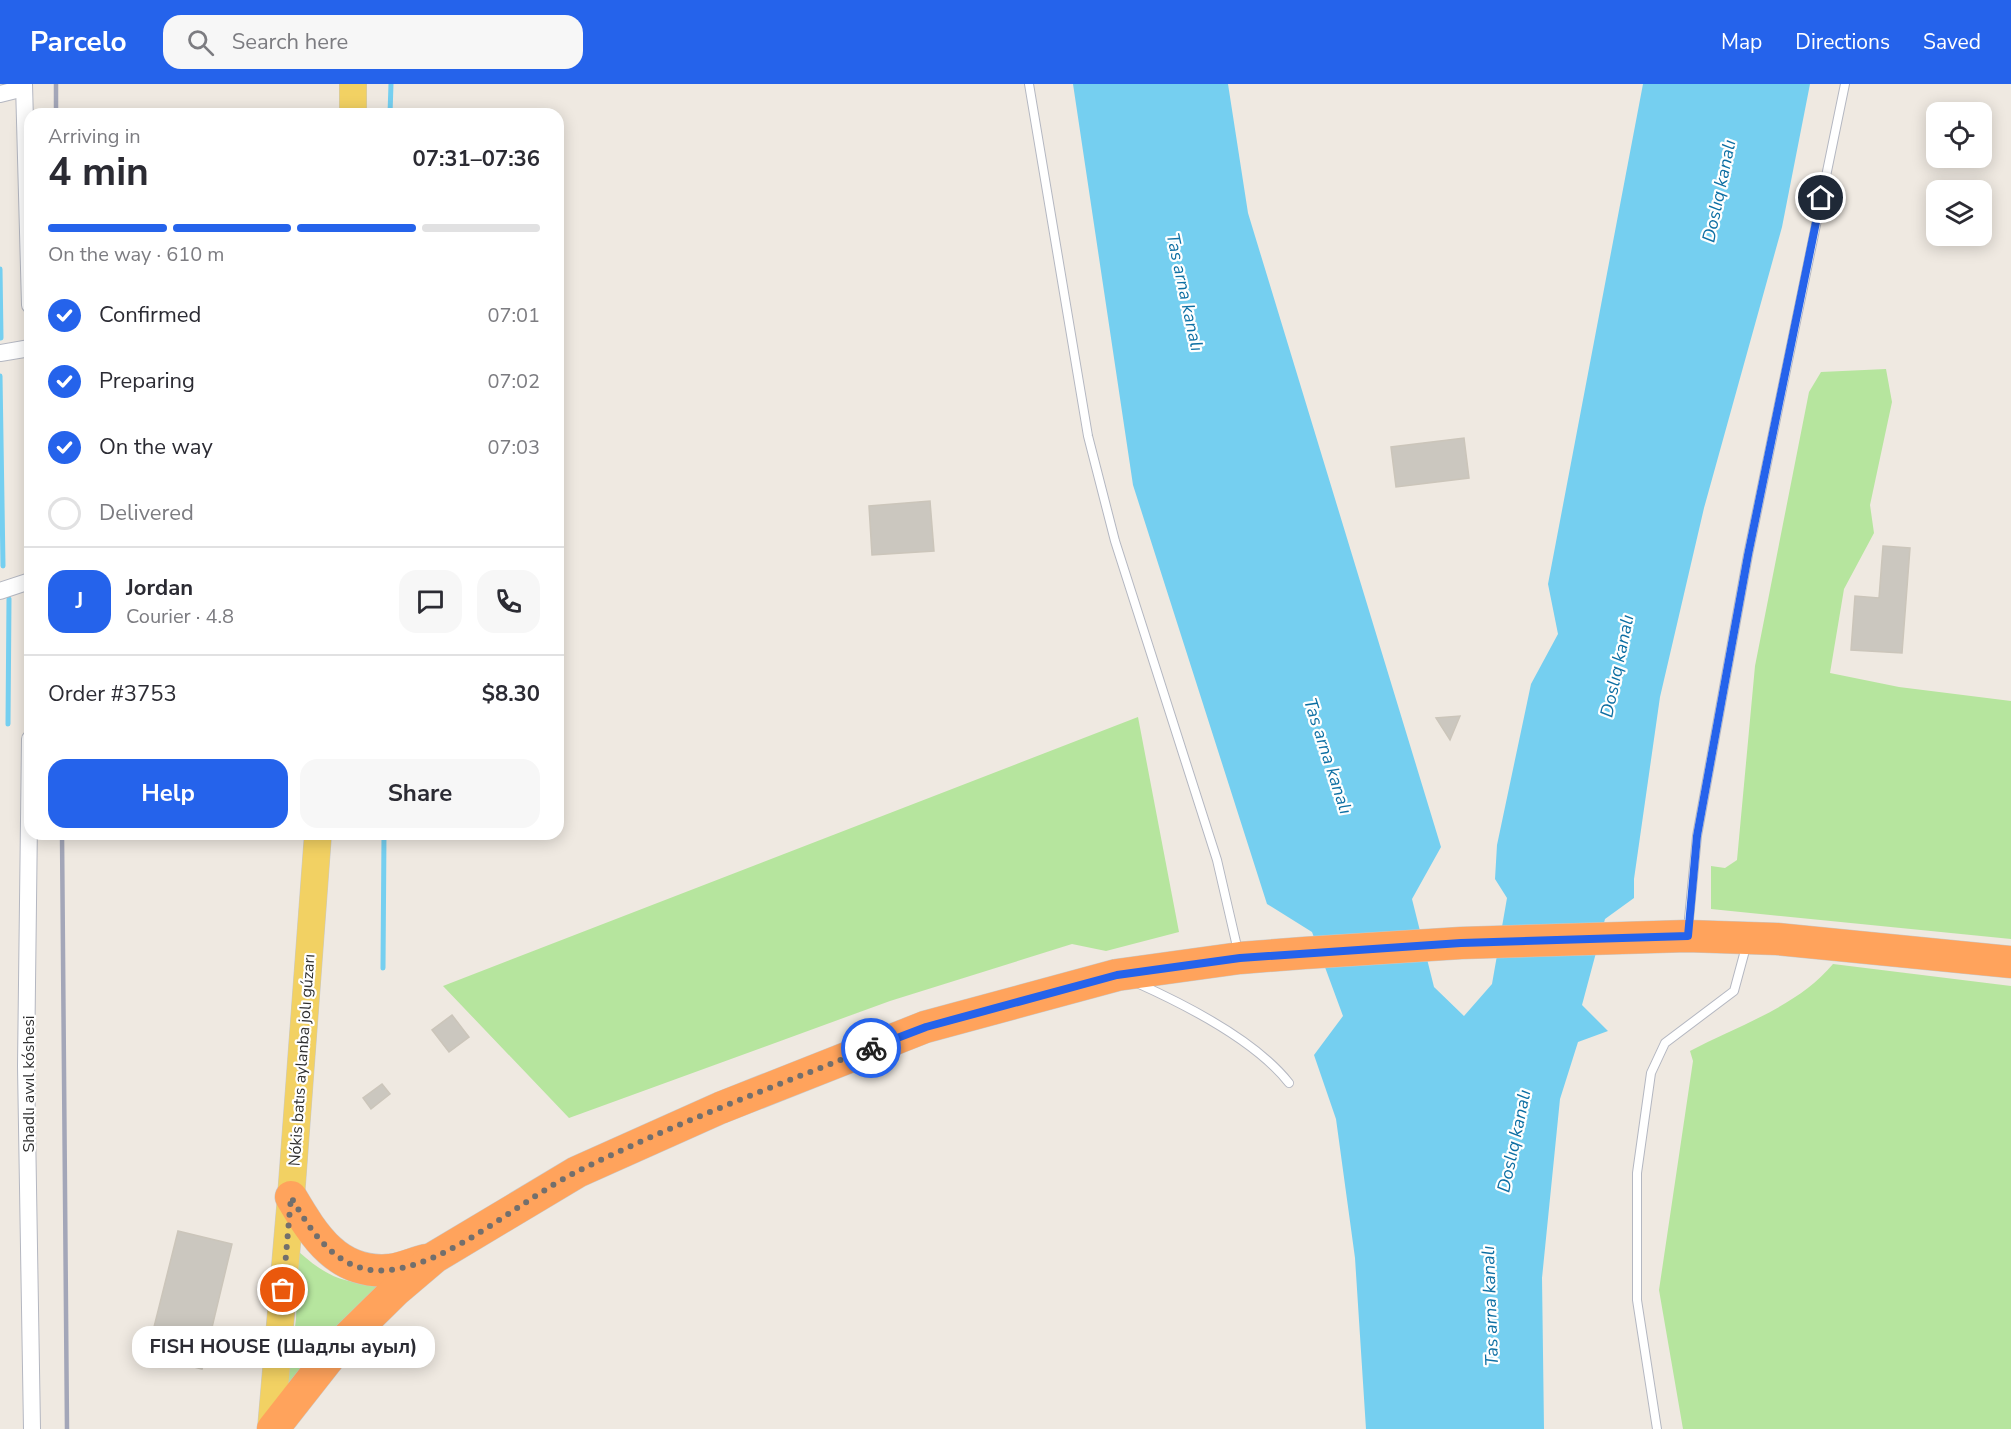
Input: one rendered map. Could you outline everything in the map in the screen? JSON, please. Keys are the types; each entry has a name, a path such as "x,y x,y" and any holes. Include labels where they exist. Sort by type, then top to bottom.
{"highway":[{"path":"272,1429 335,1350 394,1291 435,1257 577,1172 720,1108 926,1027 1117,975 1240,958 1304,953 1480,942 1688,936 1749,938 2011,962"},
{"path":"291,1197 313,1235 334,1255 357,1267 390,1270 435,1257"}],"main road":[{"path":"353,84 353,108"},
{"name":"Nókis batıs aylanba jolı gúzarı","path":"272,1429 318,840"}],"street":[{"path":"0,94 24,86 25,108"},
{"path":"0,353 24,349"},
{"path":"0,591 24,583"},
{"name":"Shadlı awıl kóshesi","path":"29,840 26,1066 32,1429"}],"lane":[{"path":"1029,84 1088,436 1115,541 1217,860 1240,958"},
{"path":"1688,936 1697,836 1748,555 1845,84"},
{"path":"1657,1429 1637,1300 1637,1173 1651,1073 1665,1043 1734,991 1749,938"},
{"path":"1117,975 1182,1004 1274,1064 1289,1083"}],"green space":[{"path":"1886,369 1892,402 1870,505 1874,533 1844,589 1830,673 1899,687 2011,701 2011,939 1711,909 1711,866 1725,868 1737,860 1755,666 1809,392 1821,372"},
{"path":"1138,717 1179,932 1106,951 1072,944 890,1001 569,1118 443,986"},
{"path":"1833,964 2011,986 2011,1429 1683,1429 1659,1290 1693,1061 1690,1051 1785,1004 1819,979"},
{"path":"299,1252 319,1268 339,1278 360,1283 385,1283 286,1396 296,1319"}],"water":[{"path":"1073,84 1228,84 1248,213 1441,847 1412,899 1434,987 1464,1016 1492,984 1507,898 1495,879 1497,845 1531,684 1558,634 1548,584 1643,84 1810,84 1782,227 1704,508 1660,697 1634,879 1634,898 1605,919 1582,1005 1608,1031 1578,1042 1560,1099 1542,1278 1544,1429 1366,1429 1355,1258 1336,1119 1314,1055 1343,1016 1312,932 1267,904 1133,485"}],"building":[{"path":"1464,438 1469,478 1396,487 1391,447"},
{"path":"930,501 934,551 872,555 869,506"},
{"path":"1883,546 1910,548 1902,653 1851,650 1855,596 1879,598"},
{"path":"1460,716 1450,740 1436,718"},
{"path":"452,1015 469,1037 449,1052 432,1030"},
{"path":"382,1084 390,1094 371,1109 363,1098"},
{"path":"178,1231 232,1244 202,1369 147,1355"}],"waterway":[{"path":"390,108 391,84"},
{"path":"0,269 1,338"},
{"path":"0,376 3,566"},
{"path":"8,724 9,599"},
{"path":"383,968 384,840"}],"railway":[{"path":"56,84 56,108"},
{"path":"62,840 67,1429"}],"way so far":[{"path":"283,1290 291,1197 313,1235 334,1255 357,1267 390,1270 435,1257 577,1172 720,1108 871,1048"}],"place":[{"name":"FISH HOUSE (Шадлы ауыл)","path":"283,1290"}],"route":[{"path":"871,1048 926,1027 1117,975 1240,958 1461,943 1688,936 1697,836 1748,555 1821,198"}],"water label":[{"name":"Doslıq kanalı","path":"1719,191"},
{"name":"Tas arna kanalı","path":"1185,292"},
{"name":"Doslıq kanalı","path":"1617,666"},
{"name":"Tas arna kanalı","path":"1328,756"},
{"name":"Doslıq kanalı","path":"1514,1141"},
{"name":"Tas arna kanalı","path":"1490,1306"}]}
